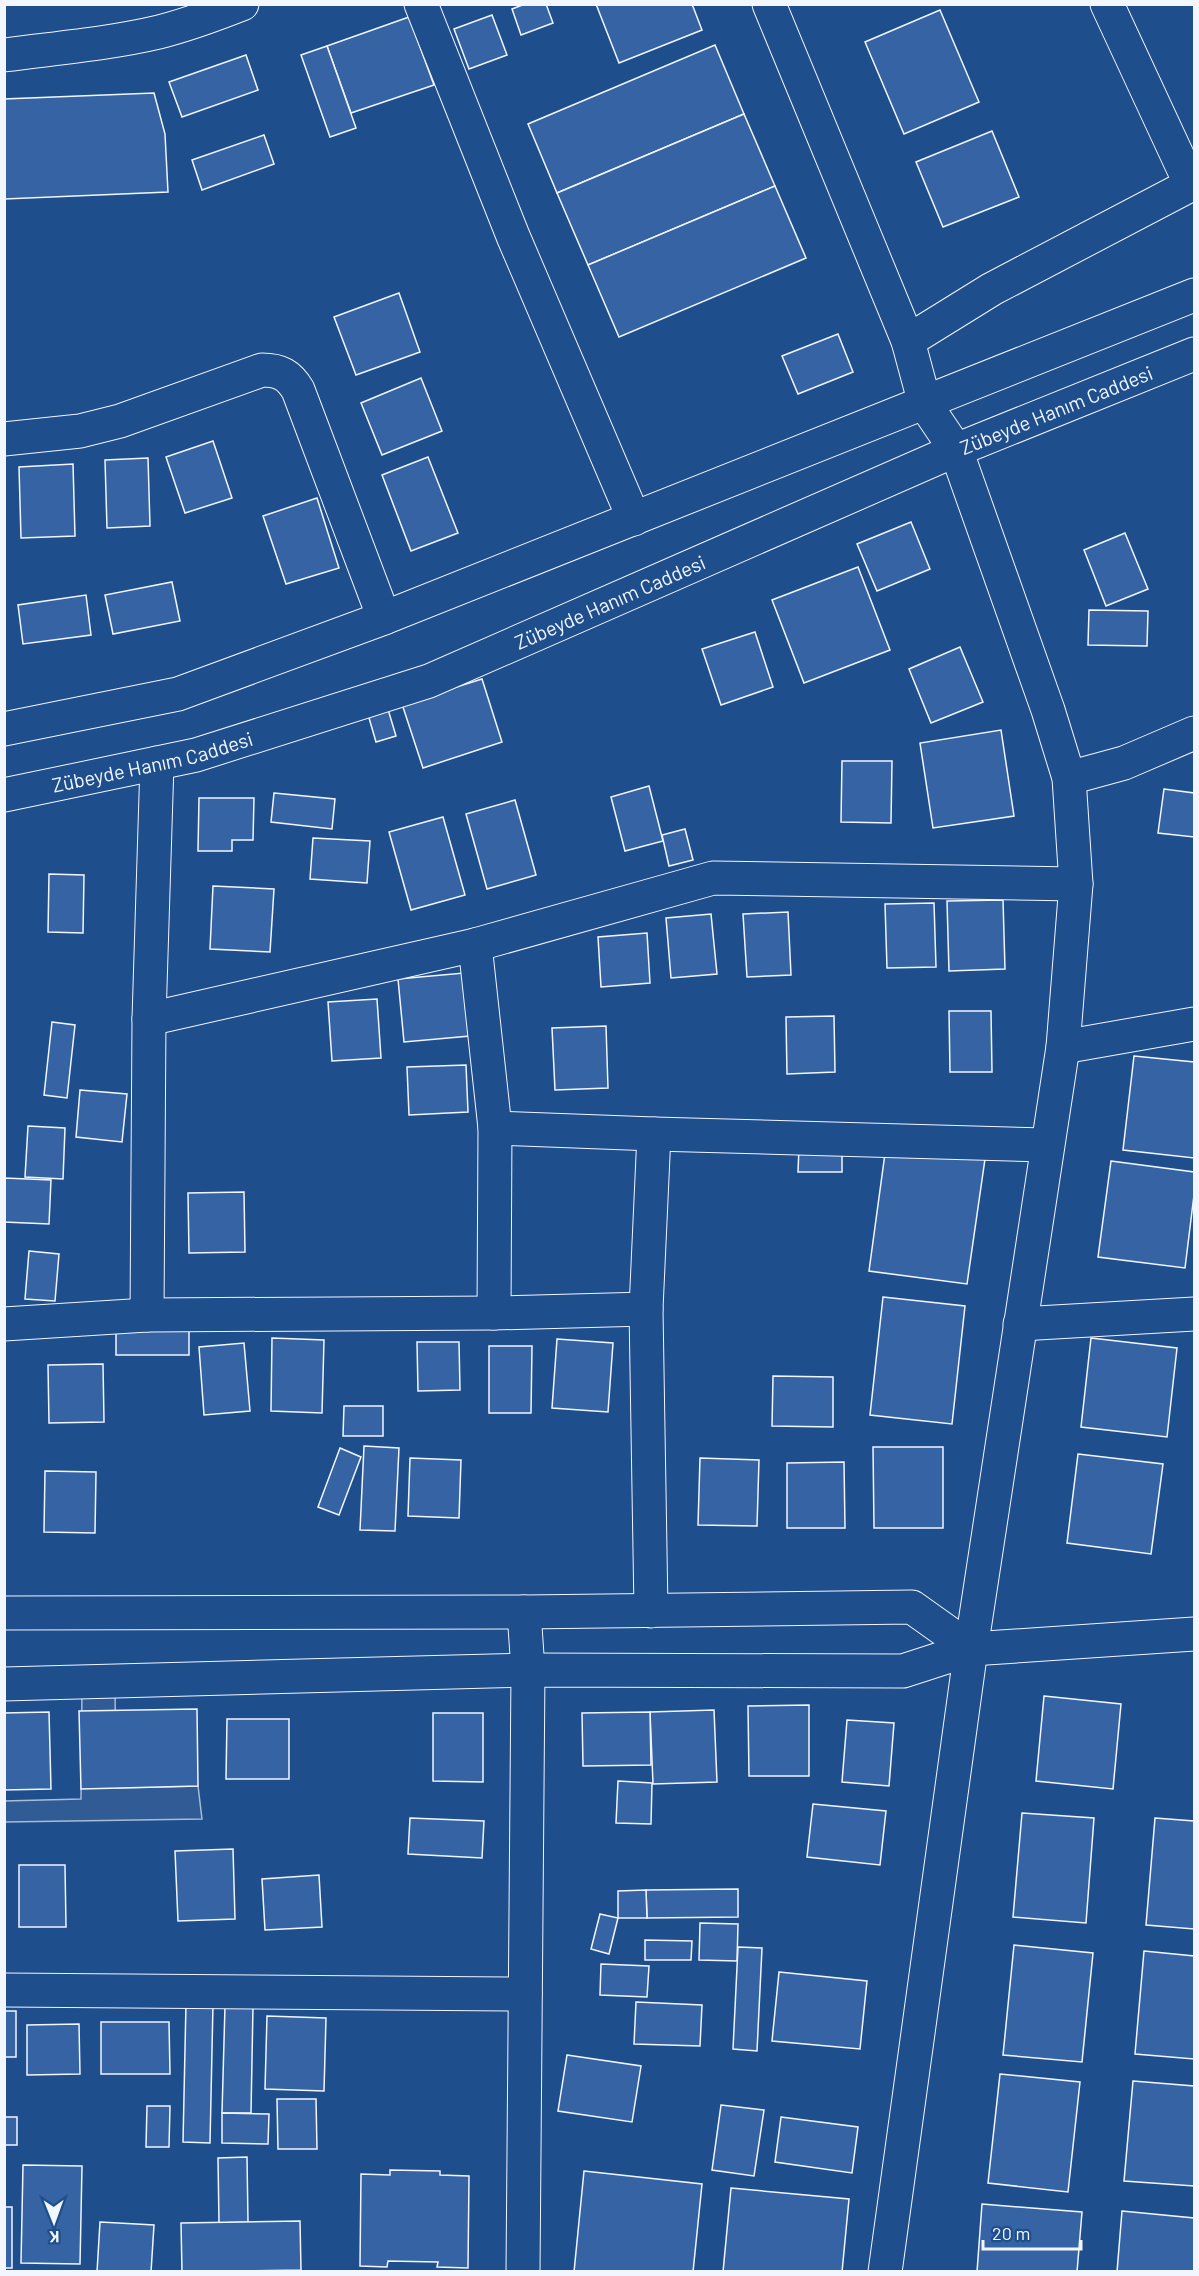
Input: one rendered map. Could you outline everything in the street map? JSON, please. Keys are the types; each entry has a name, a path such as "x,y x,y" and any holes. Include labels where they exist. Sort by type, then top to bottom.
{"street":[{"path":"4,55 111,41 158,32 201,20 242,4"},
{"path":"421,4 513,236 634,519"},
{"path":"770,4 908,341 925,404 956,450 1048,710 1069,777 1076,884 1063,1047 971,1649 885,2271"},
{"path":"908,341 992,289 1193,180 1107,4"},
{"path":"4,729 178,694 384,618 1194,295"},
{"name":"Zübeyde Hanım Caddesi","path":"4,795 196,755 429,681 956,450 1194,354"},
{"path":"4,439 80,431 120,421 262,370 274,370 286,375 298,390 384,618"},
{"path":"1069,777 1124,764 1194,733"},
{"path":"147,1315 149,1019 157,764"},
{"path":"149,1019 475,945 714,878 1076,884"},
{"path":"475,945 495,1128 494,1313"},
{"path":"1063,1047 1194,1024"},
{"path":"495,1128 1047,1145"},
{"path":"651,1611 646,1308 654,1134"},
{"path":"4,1324 147,1315 494,1313 646,1308"},
{"path":"1020,1324 1194,1314"},
{"path":"4,1613 524,1612 912,1607 971,1649"},
{"path":"523,2271 528,1670 524,1612"},
{"path":"4,1684 528,1670 903,1671 971,1649 1194,1634"},
{"path":"4,1990 525,1994"}],"shaded area":[{"path":"115,1686 116,1788 198,1786 202,1819 5,1822 4,1801 81,1799 82,1687"}],"building":[{"path":"525,4 546,4 553,23 521,35 512,9"},
{"path":"596,4 692,4 702,30 619,63"},
{"path":"940,10 979,102 904,134 865,42"},
{"path":"492,15 507,55 469,69 454,29"},
{"path":"409,17 434,85 351,113 327,46"},
{"path":"715,45 744,114 557,193 528,124"},
{"path":"327,46 356,128 330,137 301,55"},
{"path":"246,55 258,90 182,117 169,82"},
{"path":"154,93 165,134 168,192 5,199 4,99"},
{"path":"744,114 775,186 588,265 557,193"},
{"path":"992,131 1019,197 943,227 916,162"},
{"path":"264,135 274,164 202,190 192,160"},
{"path":"775,186 806,258 619,337 588,265"},
{"path":"399,293 420,352 356,375 334,317"},
{"path":"838,334 853,372 798,394 782,356"},
{"path":"421,378 442,431 382,455 361,403"},
{"path":"213,441 232,498 185,513 166,457"},
{"path":"428,457 458,533 411,551 382,475"},
{"path":"148,458 150,526 107,528 105,460"},
{"path":"73,464 75,536 21,538 19,467"},
{"path":"317,498 339,568 286,584 263,516"},
{"path":"911,522 930,569 877,591 857,544"},
{"path":"1125,533 1148,589 1106,606 1084,550"},
{"path":"858,567 890,650 804,683 772,600"},
{"path":"172,582 180,621 113,634 105,595"},
{"path":"86,595 91,635 23,644 18,605"},
{"path":"1089,610 1148,611 1147,646 1088,645"},
{"path":"755,632 773,687 721,705 702,649"},
{"path":"960,647 983,702 931,723 909,669"},
{"path":"482,679 502,742 423,768 402,704"},
{"path":"387,706 396,736 376,742 367,711"},
{"path":"1001,730 1014,816 933,828 920,743"},
{"path":"842,761 892,761 891,823 841,822"},
{"path":"649,786 663,841 625,851 611,797"},
{"path":"1164,789 1194,793 1194,837 1158,833"},
{"path":"274,793 335,799 332,829 271,822"},
{"path":"199,798 254,798 253,840 232,840 232,851 198,851"},
{"path":"515,800 536,875 487,889 466,814"},
{"path":"443,817 465,895 411,910 389,832"},
{"path":"685,829 693,860 669,866 662,835"},
{"path":"313,838 370,841 367,883 310,879"},
{"path":"49,874 84,875 83,933 48,932"},
{"path":"213,886 274,889 270,952 210,949"},
{"path":"1003,900 1005,969 949,971 947,901"},
{"path":"934,903 936,967 887,968 885,904"},
{"path":"788,912 791,975 747,977 743,914"},
{"path":"711,914 717,974 671,978 666,918"},
{"path":"647,933 650,983 601,987 598,937"},
{"path":"464,973 470,1036 404,1042 398,979"},
{"path":"377,999 381,1058 332,1061 328,1002"},
{"path":"949,1011 991,1011 992,1072 950,1072"},
{"path":"834,1016 835,1072 787,1074 786,1017"},
{"path":"52,1022 75,1025 67,1098 44,1095"},
{"path":"606,1026 608,1088 555,1090 552,1028"},
{"path":"1134,1056 1194,1062 1194,1158 1123,1150"},
{"path":"466,1065 468,1112 409,1115 407,1067"},
{"path":"80,1090 127,1094 122,1142 76,1137"},
{"path":"28,1126 65,1128 63,1179 25,1177"},
{"path":"886,1146 985,1159 967,1284 869,1271"},
{"path":"799,1147 842,1148 842,1172 798,1172"},
{"path":"1111,1161 1194,1172 1194,1195 1185,1268 1098,1257"},
{"path":"4,1178 51,1180 49,1224 4,1222"},
{"path":"244,1192 245,1252 189,1253 188,1193"},
{"path":"29,1251 59,1254 55,1301 25,1299"},
{"path":"883,1297 965,1306 952,1424 870,1415"},
{"path":"116,1324 189,1325 189,1355 116,1355"},
{"path":"272,1338 324,1340 322,1413 271,1411"},
{"path":"1091,1338 1177,1348 1167,1437 1081,1427"},
{"path":"557,1339 613,1343 608,1412 552,1408"},
{"path":"417,1342 459,1342 460,1390 418,1391"},
{"path":"244,1343 250,1411 204,1415 199,1347"},
{"path":"489,1346 532,1346 531,1413 489,1413"},
{"path":"103,1364 104,1422 49,1423 48,1365"},
{"path":"773,1376 833,1377 833,1427 772,1426"},
{"path":"344,1406 383,1406 383,1436 343,1436"},
{"path":"364,1446 399,1448 395,1531 360,1530"},
{"path":"873,1447 943,1447 943,1528 874,1528"},
{"path":"340,1448 361,1457 339,1515 318,1507"},
{"path":"1078,1454 1163,1464 1151,1554 1067,1543"},
{"path":"410,1458 461,1460 459,1518 408,1516"},
{"path":"700,1458 759,1460 757,1526 698,1525"},
{"path":"844,1462 845,1528 787,1528 787,1463"},
{"path":"45,1471 96,1472 95,1533 44,1532"},
{"path":"1044,1696 1121,1704 1113,1789 1036,1781"},
{"path":"809,1705 809,1776 749,1776 748,1706"},
{"path":"197,1709 198,1786 81,1789 79,1711"},
{"path":"714,1710 717,1782 653,1784 650,1712"},
{"path":"49,1712 51,1789 4,1790 4,1713"},
{"path":"650,1712 651,1765 583,1766 582,1713"},
{"path":"433,1713 483,1713 483,1782 433,1781"},
{"path":"227,1719 289,1719 289,1779 226,1779"},
{"path":"847,1720 894,1723 889,1786 842,1782"},
{"path":"618,1781 652,1783 651,1824 616,1823"},
{"path":"813,1804 886,1811 880,1865 807,1857"},
{"path":"1022,1813 1094,1818 1086,1923 1013,1917"},
{"path":"410,1818 484,1821 482,1858 408,1854"},
{"path":"1155,1818 1194,1821 1194,1929 1146,1925"},
{"path":"233,1849 235,1919 178,1921 175,1851"},
{"path":"19,1865 65,1865 66,1927 19,1927"},
{"path":"319,1875 322,1927 265,1930 262,1879"},
{"path":"738,1889 738,1917 647,1918 646,1890"},
{"path":"646,1890 647,1918 618,1918 618,1891"},
{"path":"600,1914 618,1918 609,1954 591,1949"},
{"path":"700,1923 738,1924 737,1961 699,1960"},
{"path":"645,1940 692,1941 691,1960 645,1960"},
{"path":"1014,1945 1093,1953 1082,2062 1003,2055"},
{"path":"738,1947 762,1948 757,2051 733,2049"},
{"path":"1144,1951 1194,1956 1194,2059 1135,2054"},
{"path":"601,1964 649,1966 647,1997 600,1995"},
{"path":"779,1972 867,1981 860,2049 772,2041"},
{"path":"636,2002 702,2005 700,2046 634,2044"},
{"path":"186,2003 213,2004 210,2143 183,2142"},
{"path":"225,2006 253,2006 251,2113 222,2113"},
{"path":"4,2011 16,2011 16,2057 4,2057"},
{"path":"267,2016 326,2018 324,2091 265,2089"},
{"path":"101,2022 169,2022 170,2074 101,2074"},
{"path":"79,2024 80,2074 27,2075 27,2025"},
{"path":"567,2055 641,2066 632,2122 558,2111"},
{"path":"1000,2074 1080,2082 1068,2192 988,2183"},
{"path":"1133,2081 1194,2086 1194,2186 1124,2181"},
{"path":"277,2099 316,2099 317,2149 278,2149"},
{"path":"721,2105 764,2110 754,2176 712,2170"},
{"path":"147,2106 170,2106 169,2147 146,2147"},
{"path":"222,2113 269,2114 268,2144 222,2143"},
{"path":"4,2117 17,2117 17,2145 4,2145"},
{"path":"781,2117 858,2127 852,2173 775,2162"},
{"path":"247,2157 248,2222 219,2223 218,2158"},
{"path":"23,2165 82,2166 80,2264 21,2263"},
{"path":"390,2170 440,2171 440,2175 469,2176 468,2268 437,2267 438,2262 388,2261 387,2267 360,2266 361,2174 390,2175"},
{"path":"584,2171 702,2184 693,2272 574,2272"},
{"path":"731,2188 849,2199 842,2272 723,2272"},
{"path":"982,2204 1082,2212 1077,2272 977,2272"},
{"path":"4,2207 12,2207 12,2268 4,2268"},
{"path":"1122,2211 1194,2218 1194,2272 1117,2272"},
{"path":"300,2221 301,2270 182,2272 181,2223"},
{"path":"100,2222 154,2225 151,2272 97,2272"}]}
